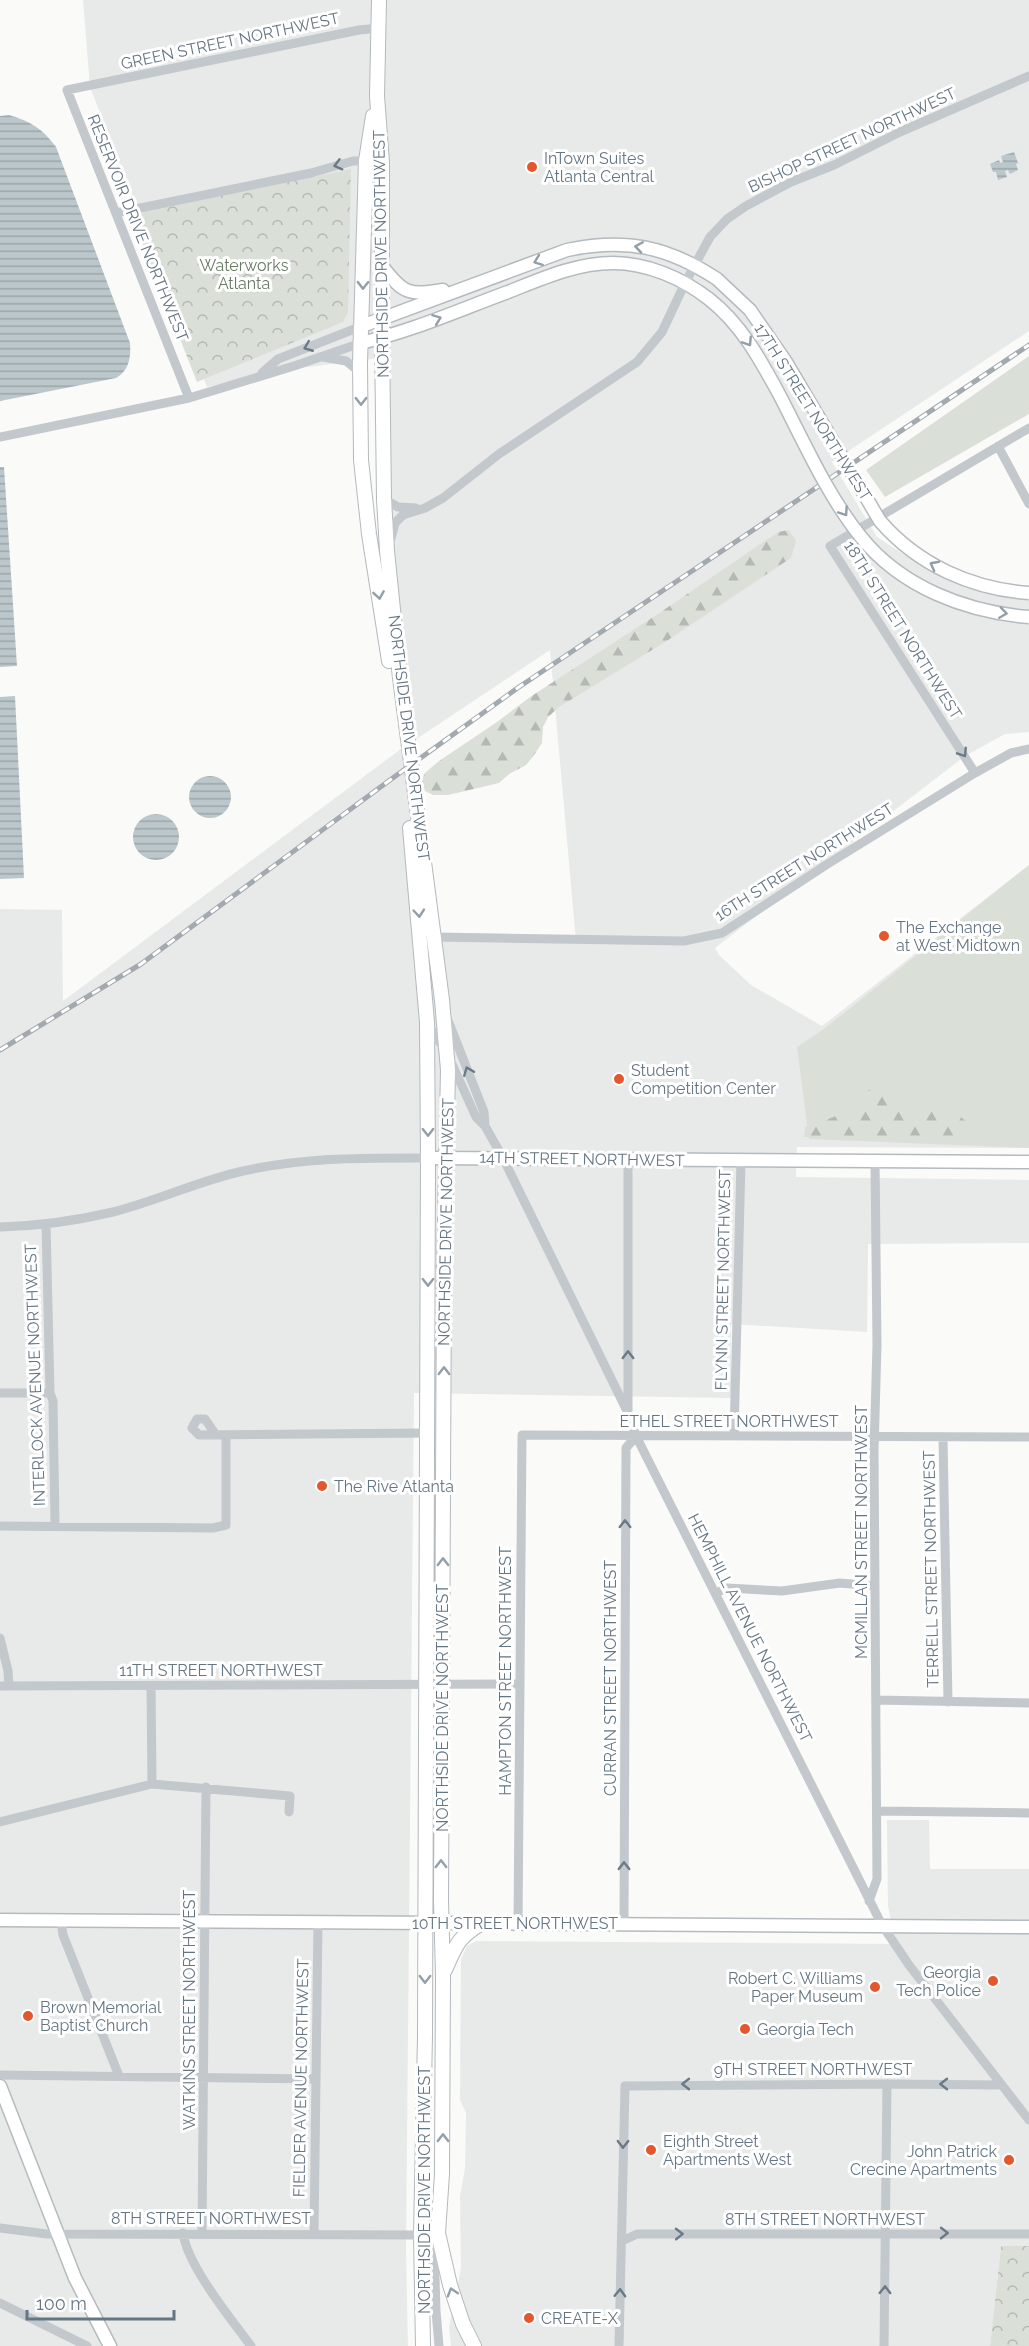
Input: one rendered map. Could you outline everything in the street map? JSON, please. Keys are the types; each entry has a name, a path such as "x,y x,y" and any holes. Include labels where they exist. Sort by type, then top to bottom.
{"highway":[{"name":"NORTHSIDE DRIVE NORTHWEST","path":"379,0 377,96 382,163 384,500 387,551 400,678 435,937 447,1053 442,1683 442,2174 438,2233 450,2286 463,2324 474,2346"},
{"name":"NORTHSIDE DRIVE NORTHWEST","path":"377,96 366,161 360,373 361,460 414,855 427,1022 428,1433 423,2346"},
{"path":"428,1433 437,1450 436,1503 443,1529"},
{"path":"443,1975 457,1943 465,1933 482,1923"}],"main road":[{"name":"17TH STREET NORTHWEST","path":"362,326 567,250 592,245 637,246 667,253 695,264 717,279 750,310 786,362 880,521 904,547 971,583 1003,591 1029,593"},
{"name":"17TH STREET NORTHWEST","path":"361,343 406,331 553,274 590,264 636,265 668,274 710,299 727,313 740,330 763,365 840,507 874,552 907,578 927,590 969,606 998,613 1029,616"},
{"path":"383,267 393,281 408,291 418,294 465,287"},
{"name":"14TH STREET NORTHWEST","path":"428,1158 1029,1162"},
{"name":"10TH STREET NORTHWEST","path":"0,1920 1029,1927"},
{"path":"0,2086 75,2278 110,2346"}],"street":[{"name":"GREEN STREET NORTHWEST","path":"87,86 378,28"},
{"name":"BISHOP STREET NORTHWEST","path":"387,551 393,529 399,518 443,498 499,454 637,362 662,332 710,237 727,219 791,182 834,165 900,132 1029,76"},
{"name":"RESERVOIR DRIVE NORTHWEST","path":"87,86 66,90 189,398"},
{"path":"116,213 353,161 366,161"},
{"name":"17TH STREET NORTHWEST","path":"258,377 278,359 362,326"},
{"name":"17TH STREET NORTHWEST","path":"0,437 189,398 361,343"},
{"path":"318,357 345,361 360,373"},
{"name":"18TH STREET NORTHWEST","path":"975,773 830,546 1029,428"},
{"path":"998,446 1029,504"},
{"path":"384,500 398,507 425,508"},
{"name":"16TH STREET NORTHWEST","path":"435,937 684,941 722,933 826,865 975,773 1011,753 1029,749"},
{"name":"HEMPHILL AVENUE NORTHWEST","path":"443,1008 484,1112 485,1126"},
{"name":"HEMPHILL AVENUE NORTHWEST","path":"427,1022 447,1053 477,1117 485,1126 502,1158 628,1413 636,1436 882,1925 909,1965 1029,2120"},
{"name":"14TH STREET NORTHWEST","path":"0,1227 46,1224 114,1212 216,1178 271,1165 333,1158 428,1158"},
{"path":"627,1160 628,1413"},
{"name":"FLYNN STREET NORTHWEST","path":"734,1436 741,1161"},
{"name":"MCMILLAN STREET NORTHWEST","path":"869,1901 877,1879 875,1161"},
{"name":"INTERLOCK AVENUE NORTHWEST","path":"46,1224 50,1393 53,1401 54,1525"},
{"path":"0,1393 50,1393"},
{"path":"0,1526 213,1528 226,1525 221,1435 428,1433"},
{"name":"HAMPTON STREET NORTHWEST","path":"518,1924 522,1435 537,1435"},
{"name":"ETHEL STREET NORTHWEST","path":"537,1435 1029,1437"},
{"name":"CURRAN STREET NORTHWEST","path":"624,1924 626,1448 636,1436"},
{"name":"TERRELL STREET NORTHWEST","path":"943,1437 948,1702"},
{"path":"716,1593 727,1588 782,1591 840,1583 875,1586"},
{"path":"0,1638 8,1671 4,1686"},
{"name":"11TH STREET NORTHWEST","path":"4,1686 520,1684"},
{"path":"151,1686 152,1784"},
{"path":"876,1700 1029,1703"},
{"path":"0,1822 152,1784 290,1796 290,1812"},
{"name":"WATKINS STREET NORTHWEST","path":"202,2234 206,1787"},
{"path":"877,1811 1029,1813"},
{"path":"61,1920 63,1935 119,2076"},
{"name":"FIELDER AVENUE NORTHWEST","path":"314,2234 318,1922"},
{"path":"0,2075 316,2079"},
{"path":"884,2346 887,2084"},
{"name":"9TH STREET NORTHWEST","path":"622,2241 625,2086 1002,2085"},
{"name":"8TH STREET NORTHWEST","path":"0,2228 57,2233 314,2234 422,2241"},
{"path":"183,2233 186,2247 217,2301 251,2346"},
{"path":"438,2233 434,2243 436,2311 440,2346"},
{"name":"8TH STREET NORTHWEST","path":"622,2241 637,2235 1029,2234"},
{"path":"422,2241 429,2252 429,2304 436,2311"},
{"path":"619,2346 622,2241"},
{"path":"0,2303 87,2346"}],"shaded area":[{"path":"83,0 1029,0 1029,331 832,462 877,537 930,571 1029,597 1029,732 1005,734 965,756 715,948 719,955 751,985 822,1026 1029,865 1029,1148 797,1147 796,1177 1029,1180 1029,1243 868,1244 867,1332 731,1324 731,1398 414,1393 406,2250 408,2346 0,2346 0,909 62,910 63,1001 409,743 389,588 387,357 285,370 207,387 90,87","holes":["550,650 576,941 433,936 409,744"]},
{"path":"9,115 36,127 56,147 130,343 130,354 126,367 116,378 0,401 0,116"},
{"path":"1014,152 1018,170 1010,174 1008,170 1005,171 1007,177 998,180 990,164 999,160 1000,163 1003,162 1001,156"},
{"path":"0,467 4,467 17,666 0,667"},
{"path":"15,696 24,878 0,879 0,697"},
{"path":"210,776 218,777 225,782 230,789 230,805 225,812 218,817 210,818 202,817 195,812 190,805 189,797 190,789 195,782 202,777"},
{"path":"156,814 172,821 179,837 172,853 156,860 140,853 133,837 140,821"},
{"name":"Georgia Tech","path":"887,1820 929,1820 930,1869 1029,1869 1029,2246 1001,2246 990,2346 451,2346 449,2327 461,2268 460,2197 465,2168 466,2113 460,2100 461,1959 467,1946 476,1941 896,1944 888,1906"}],"green space":[{"name":"Waterworks Atlanta","path":"351,169 348,312 343,322 197,382 131,215"},
{"path":"1029,356 1029,414 885,497 866,470"},
{"path":"789,530 796,541 791,558 665,642 559,707 548,717 543,727 542,743 526,765 509,774 499,783 448,795 433,795 425,791 421,781 425,773 439,761 530,697 778,532"},
{"path":"1029,865 1029,1148 809,1139 797,1047 824,1029"},
{"path":"887,1087 907,1106 916,1109 939,1108 961,1117 970,1125 965,1136 952,1139 804,1137 805,1127 848,1110 868,1090"},
{"path":"1001,2246 1029,2246 1029,2346 990,2346"}],"railway":[{"path":"0,1050 141,964 519,687 1029,345"}],"place":[{"name":"InTown Suites Atlanta Central","path":"532,167"},
{"name":"The Exchange at West Midtown","path":"884,936"},
{"name":"Student Competition Center","path":"619,1079"},
{"name":"The Rive Atlanta","path":"322,1486"},
{"name":"Georgia Tech Police","path":"993,1981"},
{"name":"Robert C. Williams Paper Museum","path":"875,1987"},
{"name":"Brown Memorial Baptist Church","path":"28,2016"},
{"name":"Georgia Tech","path":"745,2029"},
{"name":"Eighth Street Apartments West","path":"651,2150"},
{"name":"John Patrick Crecine Apartments","path":"1009,2160"},
{"name":"CREATE-X","path":"529,2318"}]}
